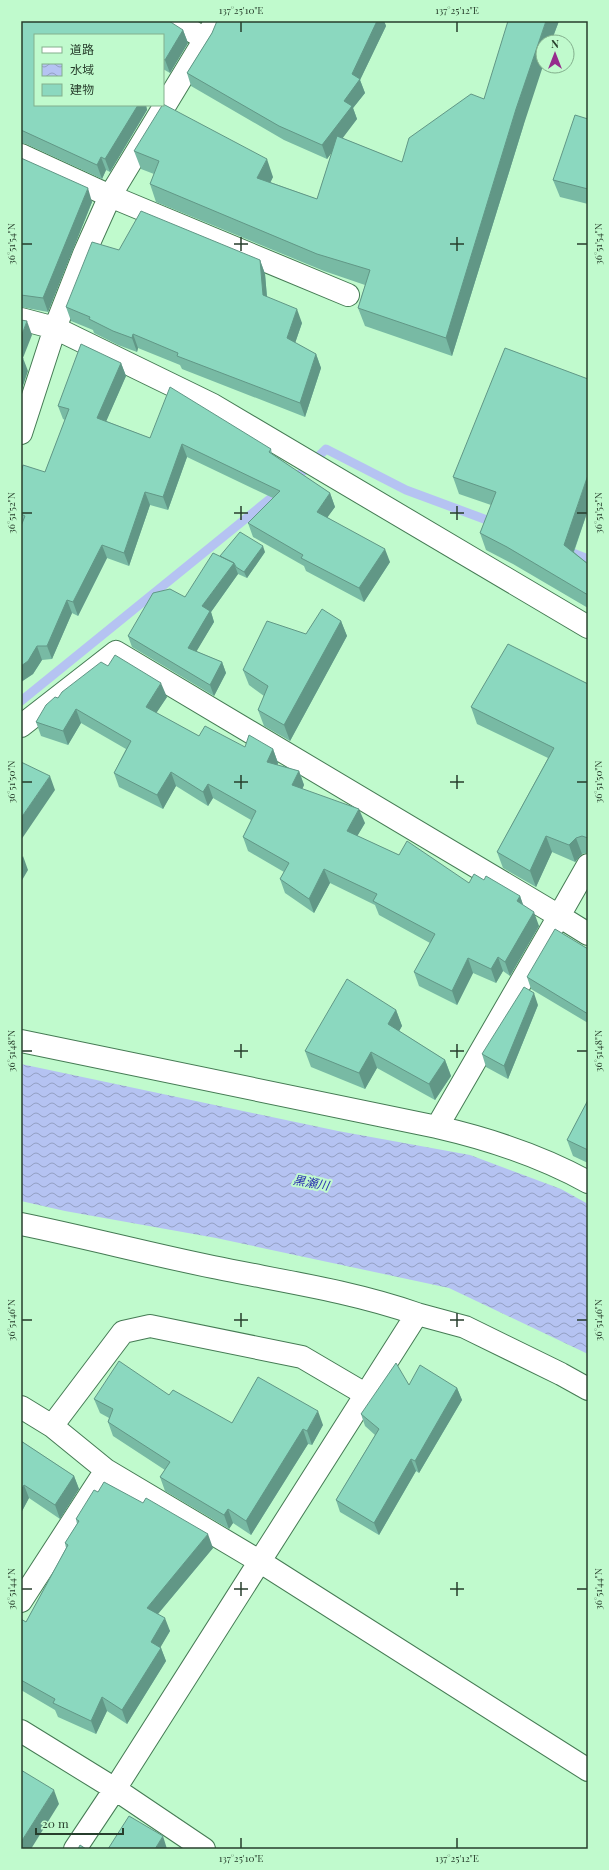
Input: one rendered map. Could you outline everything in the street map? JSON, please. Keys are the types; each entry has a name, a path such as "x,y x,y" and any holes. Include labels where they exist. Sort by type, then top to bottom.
{"street":[{"path":"176,21 206,40"},
{"path":"21,433 24,411 55,328 84,254 110,196 206,40 216,21"},
{"path":"21,155 110,196 348,295"},
{"path":"21,319 55,328 213,404 588,627"},
{"path":"21,726 116,652 588,934"},
{"path":"437,1127 588,865"},
{"path":"21,1041 468,1134 536,1157 588,1182"},
{"path":"21,1224 392,1305 465,1328 561,1374 588,1389"},
{"path":"75,1849 115,1789 417,1314"},
{"path":"52,1426 122,1332 150,1326 302,1357 365,1394"},
{"path":"21,1407 52,1426 106,1470 260,1561 588,1770"},
{"path":"21,1601 106,1470"},
{"path":"21,1731 115,1789 204,1849"}],"water":[{"name":"黒瀬川","path":"21,1064 338,1131 470,1155 561,1189 588,1204 588,1354 449,1288 216,1238 65,1211 21,1201"}],"building":[{"path":"21,21 169,21 183,30 165,60 164,34 34,34 34,106 137,106 105,159 101,157 97,165 21,130"},
{"path":"217,21 377,21 352,74 360,79 344,101 352,106 322,145 279,126 187,73 212,33"},
{"path":"508,21 546,21 542,34 535,34 535,53 516,109 446,338 358,308 370,270 317,254 150,184 159,161 134,151 164,105 267,159 257,178 317,199 337,136 402,162 409,138 471,94 484,99"},
{"path":"575,115 588,119 588,189 553,180"},
{"path":"21,158 88,188 43,298 21,295"},
{"path":"141,211 260,260 263,295 297,309 287,338 316,354 300,403 177,356 178,353 133,334 132,338 113,331 89,319 90,317 66,307 92,242 119,250"},
{"path":"21,320 27,321 21,337"},
{"path":"81,344 121,363 97,418 150,438 170,387 271,449 269,452 330,493 317,512 385,549 359,588 301,558 303,555 248,523 280,491 182,444 163,497 145,492 124,553 102,545 73,602 67,600 47,646 37,646 28,661 21,666 21,526 25,516 21,514 21,473 23,465 45,472 69,409 58,406"},
{"path":"505,348 588,379 588,475 564,545 588,564 588,595 507,547 480,533 496,492 453,477"},
{"path":"240,532 263,546 244,572 236,567 234,563 220,556"},
{"path":"213,553 234,563 202,606 210,611 188,648 222,662 210,685 128,636 153,593 170,589 185,597"},
{"path":"322,609 341,621 284,725 258,710 268,686 243,670 267,621 306,634"},
{"path":"508,644 588,684 588,838 582,836 576,838 569,845 546,836 530,871 497,852 554,748 471,707"},
{"path":"115,655 161,683 146,707 199,736 205,726 245,747 249,735 273,749 267,762 299,771 292,785 359,809 347,831 399,855 407,841 469,883 474,874 484,880 486,876 520,896 517,901 534,912 505,962 498,957 491,969 468,958 452,991 414,972 435,934 373,901 377,894 324,869 309,899 280,879 289,863 243,837 256,811 208,784 203,792 171,772 157,795 114,773 131,741 76,709 63,731 36,722 46,705 55,697 58,698 62,692 101,662 108,666"},
{"path":"21,762 50,776 21,818"},
{"path":"555,929 588,949 588,1014 527,977"},
{"path":"347,979 396,1010 388,1024 445,1060 429,1084 371,1052 359,1073 305,1051"},
{"path":"524,987 534,993 504,1066 482,1054"},
{"path":"588,1100 588,1150 567,1140"},
{"path":"119,1361 169,1395 173,1390 232,1423 258,1377 318,1411 307,1431 303,1429 246,1521 228,1509 224,1515 160,1477 170,1462 108,1422 113,1409 94,1399"},
{"path":"396,1363 409,1385 420,1365 457,1388 415,1461 411,1459 374,1523 336,1500 379,1429 361,1414"},
{"path":"21,1441 74,1476 55,1505 24,1485 21,1490"},
{"path":"104,1482 143,1503 146,1498 208,1534 147,1608 165,1618 151,1642 161,1648 122,1710 102,1697 91,1721 53,1703 55,1699 21,1680 21,1619 26,1622 68,1545 65,1543 79,1521 76,1519 94,1490 98,1492"},
{"path":"21,1770 54,1790 21,1842"},
{"path":"129,1816 163,1836 155,1849 108,1849"},
{"path":"80,1845 86,1849 78,1849"}],"waterway":[{"path":"293,481 326,449 406,490 495,523"},
{"path":"21,701 281,490"},
{"path":"565,550 588,559"}]}
